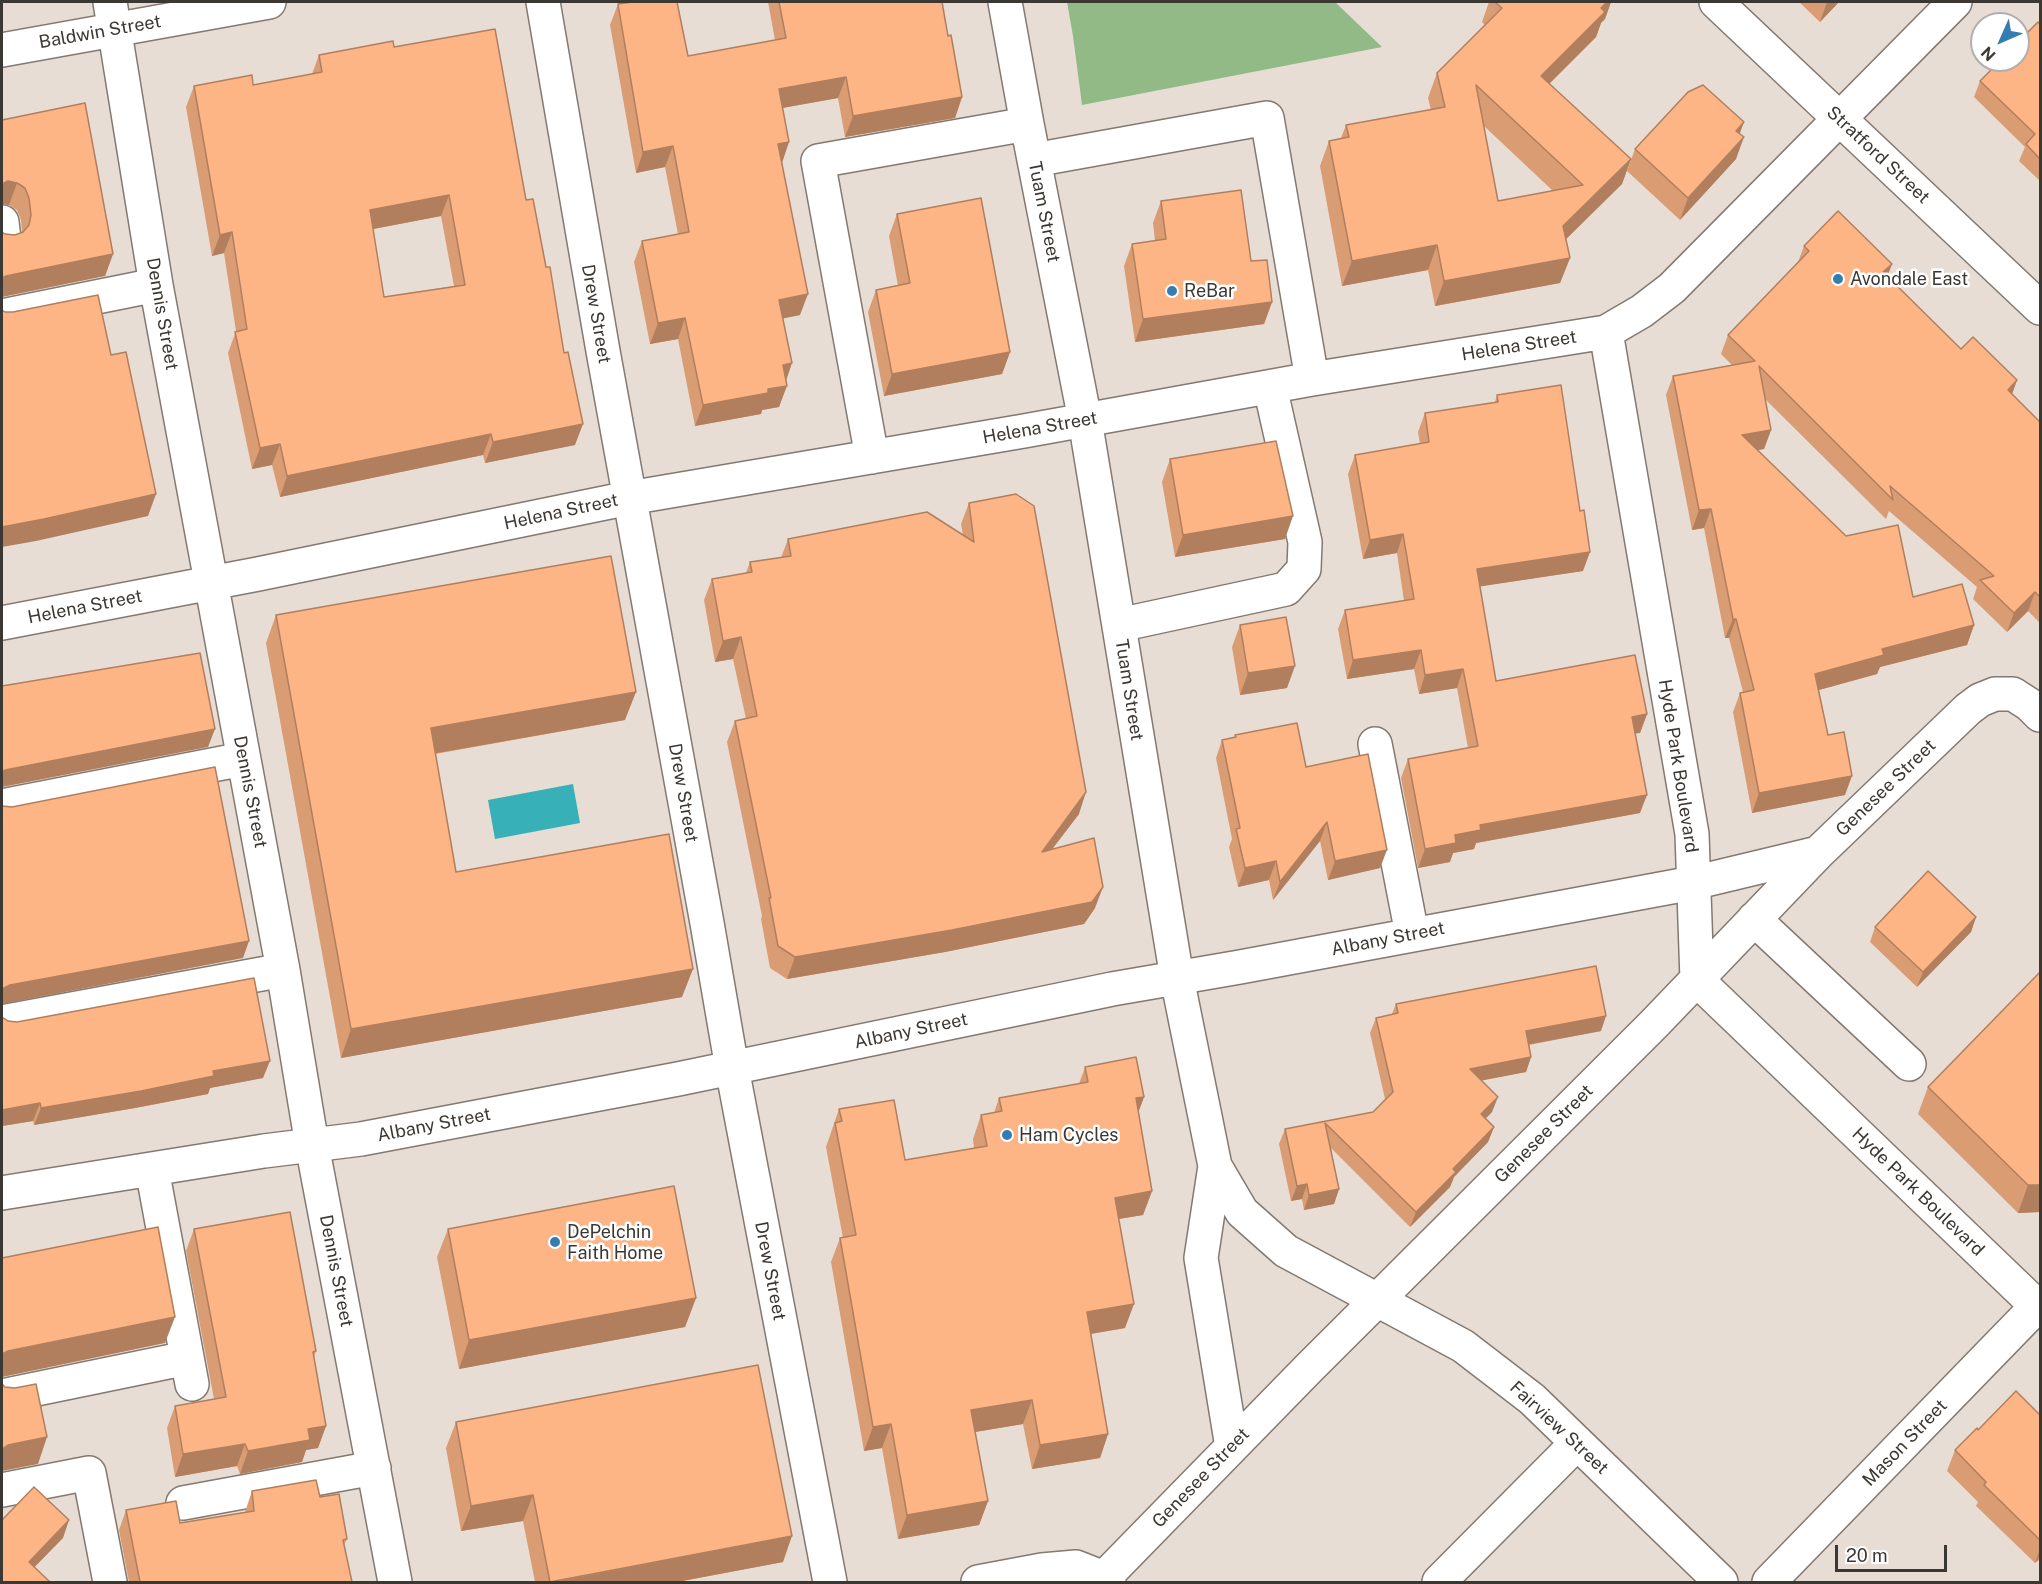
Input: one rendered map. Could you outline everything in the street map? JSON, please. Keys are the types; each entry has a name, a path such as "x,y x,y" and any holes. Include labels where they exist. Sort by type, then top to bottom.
{"street":[{"name":"Baldwin Street","path":"2,50 113,16 268,2"},
{"name":"Drew Street","path":"543,2 629,498 732,1068 830,1582"},
{"name":"Tuam Street","path":"1005,2 1085,420 1176,978 1215,1166 1242,1212 1286,1251 1377,1301"},
{"name":"Stratford Street","path":"1716,2 2040,308"},
{"name":"Helena Street","path":"2,622 210,583 629,498 1312,379 1606,332 1642,311 1672,288 1955,2"},
{"name":"Dennis Street","path":"113,16 156,285 283,970 312,1145 395,1582"},
{"path":"1034,160 1267,118 1312,379"},
{"path":"872,457 818,161 1027,124"},
{"path":"2,316 156,285"},
{"name":"Hyde Park Boulevard","path":"1606,332 1692,834 1696,980 2039,1306"},
{"path":"1119,625 1286,589 1304,570 1305,542 1270,387"},
{"name":"Genesee Street","path":"1104,1581 1233,1447 1696,980 1818,853 1968,709 1980,700 1995,694 2013,694 2040,715"},
{"path":"1375,744 1412,934"},
{"path":"2,806 243,759"},
{"name":"Albany Street","path":"2,1193 361,1139 732,1068 1112,989 1693,883 1818,853"},
{"path":"1754,919 1910,1064"},
{"path":"7,1021 283,970"},
{"path":"1215,1166 1201,1258 1233,1447"},
{"path":"2,1396 190,1371 152,1169"},
{"name":"Fairview Street","path":"1377,1301 1463,1346 1532,1399 1721,1582"},
{"name":"Mason Street","path":"1769,1582 2039,1306"},
{"path":"1439,1582 1577,1443"},
{"path":"183,1503 374,1468"},
{"path":"2,1490 89,1473 110,1582"},
{"path":"978,1582 1042,1570 1076,1567 1104,1581"}],"green space":[{"path":"1067,2 1335,2 1382,47 1082,105"}],"water":[{"path":"573,784 580,823 495,839 488,800"}],"building":[{"path":"677,2 688,56 786,38 779,2 942,2 948,36 951,35 962,97 853,116 846,77 779,89 789,142 778,144 808,294 779,300 792,363 783,365 787,386 768,389 768,393 703,405 685,318 658,323 642,241 689,232 673,146 643,152 618,4"},
{"path":"1495,2 1607,2 1601,8 1605,12 1541,76 1631,159 1563,226 1570,258 1444,281 1437,245 1352,261 1329,141 1349,137 1346,125 1445,107 1437,73 1502,8","holes":["1476,85 1583,185 1498,201"]},
{"path":"2038,22 2040,24 2040,159 2026,144 2035,134 1980,81 1989,72 2030,72 2030,30"},
{"path":"495,29 526,200 533,199 546,267 550,267 564,353 568,352 583,424 493,442 491,434 287,476 280,444 260,448 235,332 247,329 232,232 220,235 194,86 252,75 253,85 322,72 319,55 393,41 394,47","holes":["449,195 465,285 384,297 370,210"]},
{"path":"1703,85 1744,122 1736,131 1744,137 1688,198 1635,149 1688,92"},
{"path":"85,103 113,254 2,278 2,232 15,235 23,232 29,225 31,215 25,188 8,181 2,184 2,120"},
{"path":"1241,190 1251,261 1267,260 1272,302 1143,319 1132,244 1166,239 1161,201"},
{"path":"981,198 1010,352 892,374 876,290 910,283 897,214"},
{"path":"1838,211 1892,264 1883,272 1961,349 1973,337 2017,380 2008,390 2040,422 2040,597 2035,592 2014,613 1980,580 1994,576 1890,486 1893,500 1759,366 1771,430 1742,435 1846,536 1898,525 1913,597 1962,584 1974,625 1882,649 1884,655 1815,674 1828,735 1844,732 1852,776 1759,793 1740,693 1754,690 1736,619 1733,619 1711,509 1699,510 1673,376 1755,361 1728,335 1809,251 1804,246"},
{"path":"98,295 111,355 126,352 156,494 2,527 2,310 13,312"},
{"path":"1561,385 1580,511 1584,510 1590,552 1477,569 1496,681 1635,655 1647,714 1632,717 1647,795 1480,825 1481,830 1455,835 1456,843 1425,849 1408,759 1478,746 1463,669 1425,675 1421,650 1353,660 1345,610 1414,599 1403,534 1370,540 1355,455 1429,442 1425,413 1498,402 1497,395"},
{"path":"1276,441 1293,516 1183,535 1170,459"},
{"path":"1016,494 1034,506 1086,792 1042,852 1094,838 1103,887 1092,902 952,930 795,957 778,946 769,898 771,898 735,721 757,716 741,637 723,641 712,579 752,572 750,562 791,556 788,539 927,512 974,542 969,503"},
{"path":"611,556 636,692 431,728 456,872 669,834 693,969 351,1029 276,615"},
{"path":"1286,617 1295,666 1248,673 1240,625"},
{"path":"200,653 215,729 2,772 2,686"},
{"path":"1297,723 1306,767 1368,754 1387,850 1335,861 1327,822 1280,882 1276,861 1245,868 1236,829 1240,828 1222,740 1236,737 1235,735"},
{"path":"215,767 249,941 10,985 2,989 2,806 12,807"},
{"path":"1928,871 1976,917 1923,972 1875,927"},
{"path":"1596,966 1606,1016 1526,1031 1531,1057 1470,1069 1498,1097 1481,1114 1494,1127 1453,1169 1456,1172 1416,1212 1325,1123 1339,1189 1309,1195 1307,1184 1297,1186 1285,1129 1373,1112 1393,1092 1376,1018 1398,1013 1396,1004"},
{"path":"2040,972 2040,1185 2028,1185 1928,1087"},
{"path":"254,978 270,1061 213,1071 214,1076 141,1091 41,1108 40,1103 2,1110 2,1017 8,1021 17,1022"},
{"path":"1136,1057 1144,1097 1136,1098 1152,1191 1115,1198 1134,1304 1087,1312 1108,1434 1040,1445 1032,1400 971,1410 988,1501 907,1515 891,1424 873,1427 840,1238 856,1235 835,1123 842,1121 839,1109 894,1100 905,1160 987,1146 981,1115 1002,1111 999,1098 1088,1082 1085,1067"},
{"path":"674,1186 696,1298 469,1340 448,1229"},
{"path":"290,1212 316,1351 313,1352 326,1426 308,1429 310,1440 248,1451 245,1444 183,1454 175,1406 226,1397 194,1229"},
{"path":"158,1227 175,1317 2,1354 2,1258"},
{"path":"758,1365 792,1536 550,1582 533,1495 471,1506 456,1422"},
{"path":"2,1384 5,1387 15,1388 36,1384 47,1437 8,1445 2,1449"},
{"path":"2016,1391 2040,1415 2040,1540 1984,1485 1986,1482 1955,1450"},
{"path":"316,1480 320,1497 339,1494 347,1539 343,1540 352,1582 140,1582 126,1510 176,1501 180,1523 254,1511 252,1491"},
{"path":"34,1487 69,1520 29,1562 50,1582 2,1582 2,1520"}],"place":[{"name":"Avondale East","path":"1838,279"},
{"name":"ReBar","path":"1172,291"},
{"name":"Ham Cycles","path":"1007,1135"},
{"name":"DePelchin Faith Home","path":"555,1242"}]}
